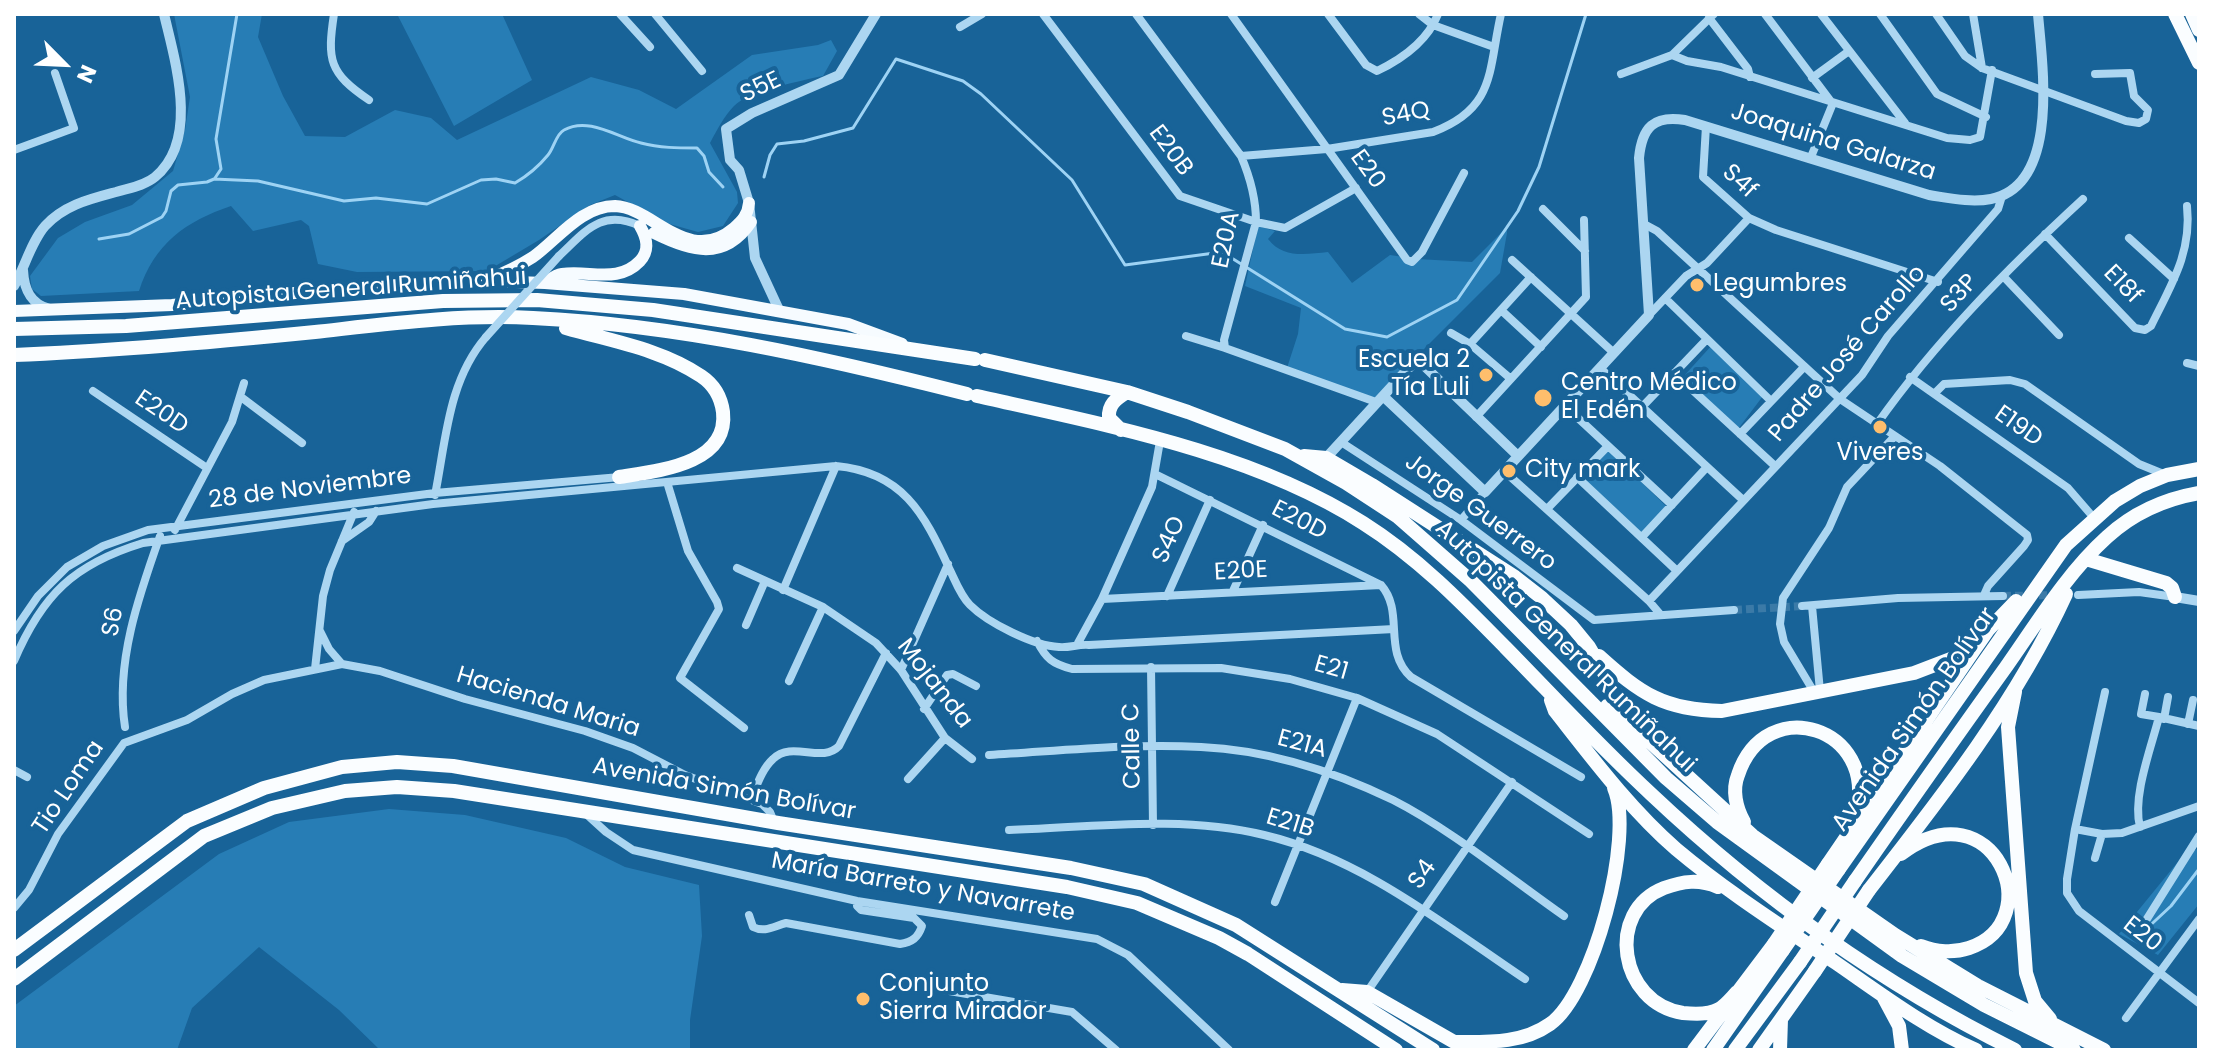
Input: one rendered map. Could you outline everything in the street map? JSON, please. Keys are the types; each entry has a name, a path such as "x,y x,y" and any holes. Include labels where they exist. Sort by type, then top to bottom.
{"highway":[{"path":"2175,14 2199,63"},
{"name":"Autopista General Rumiñahui","path":"14,329 126,326 443,301 537,300 653,310 980,360 1127,392 1229,427 1300,456 1398,517 1471,581 1666,778 1763,858 1902,956 1984,1005 2074,1050"},
{"path":"531,318 677,362 702,377 719,396 723,418 718,437 710,449 680,465 619,477"},
{"name":"Autopista General Rumiñahui","path":"14,355 121,351 441,319 531,318 650,328 812,358 1121,430 1213,455 1273,476 1319,497 1364,523 1444,585 1651,794 1749,878 1883,976 1963,1024 2015,1050"},
{"path":"812,358 817,334"},
{"path":"1121,430 1109,418 1109,411 1116,399 1127,392"},
{"path":"1300,456 1326,458 1515,577 1571,625 1589,647 1636,729"},
{"name":"Avenida Simón Bolívar","path":"1833,866 2066,545 2115,501 2140,486 2167,475 2199,469"},
{"name":"Avenida Simón Bolívar","path":"1735,1050 2044,613 2081,566 2107,537 2132,518 2167,501 2199,493"},
{"path":"1759,1050 1869,890 1974,749 2049,631 2081,566 2166,583 2175,597"},
{"path":"1713,1050 1833,866 1853,826 1974,650 1988,630 2045,573"},
{"path":"1589,647 1640,690 1662,702 1691,710 1722,711 1914,673 1974,650"},
{"path":"1568,677 1636,729 1753,836 1895,935 1978,986 2104,1050"},
{"path":"2019,679 2008,727 2023,953 2028,983 2035,1001 2056,1025"},
{"path":"1549,692 1555,711 1610,781 1673,847 1729,892 1881,994 1947,1036 1976,1050"},
{"path":"1753,836 1738,812 1735,784 1744,757 1764,736 1791,727 1819,730 1843,745 1857,769 1860,798 1853,826"},
{"name":"Avenida Simón Bolívar","path":"14,950 187,821 264,788 342,767 397,762 453,766 774,822 1071,868 1144,884 1236,925 1433,1050"},
{"path":"1455,1042 1488,1043 1519,1037 1549,1024 1566,1010 1592,955 1615,869 1621,822 1618,799 1610,781"},
{"name":"Avenida Simón Bolívar","path":"14,979 204,836 272,808 345,791 397,787 454,791 1067,887 1137,903 1238,949 1396,1050"},
{"path":"1892,861 1914,844 1937,835 1973,839 1985,845 2000,862 2009,899 2003,916 1988,937 1962,950 1928,949 1895,935"},
{"path":"1729,892 1706,882 1682,882 1658,891 1640,907 1629,930 1626,954 1633,978 1649,998 1670,1011 1694,1015 1719,1009 1778,947"},
{"path":"1342,990 1367,992 1468,1050"},
{"path":"1694,1050 1737,992"},
{"path":"1881,994 1899,1026 1902,1050"},
{"path":"1346,1019 1385,1050"},
{"path":"1780,1050 1781,1019"}],"main road":[{"path":"486,281 532,257 581,217 598,208 621,207 680,236 705,241 729,233 748,213 749,203"},
{"path":"640,226 673,242 705,251 729,243 751,222"},
{"path":"545,283 564,274 615,275 631,270 644,257 647,246 640,226"},
{"path":"14,311 172,305 356,287 486,281 545,283 657,290 848,324 920,351"}],"street":[{"path":"14,286 44,227 57,216 80,201 154,179 172,156 180,124 182,92 164,14"},
{"path":"334,14 329,47 331,61 348,85 369,100"},
{"path":"620,14 650,47"},
{"path":"655,14 702,71"},
{"name":"S5E","path":"780,312 755,258 749,203 739,170 730,160 726,129 752,113 839,75 876,14"},
{"path":"960,27 982,14"},
{"name":"E20B","path":"1043,14 1180,196 1255,224 1285,228 1356,188"},
{"name":"E20A","path":"1136,14 1241,156 1249,173 1256,209 1255,224 1224,340 1225,348"},
{"name":"E20","path":"1231,14 1402,254 1412,262 1422,252 1464,173"},
{"path":"1328,14 1371,70 1384,67 1419,43 1438,14"},
{"path":"1419,14 1433,25 1494,47"},
{"name":"S4Q","path":"1241,156 1327,149 1433,132 1465,117 1479,100 1489,80 1501,14"},
{"path":"1765,14 1833,103"},
{"path":"1821,14 1905,124"},
{"path":"1880,14 1937,94 1986,117"},
{"path":"1936,14 1965,56 1987,69 2126,121 2143,122 2149,116 2144,105 2134,96 2130,73 2095,74"},
{"path":"1672,55 1721,67 1947,138 1976,140 1980,138 1986,117 1987,69 1973,14"},
{"path":"2002,196 2024,176 2033,160 2043,120 2044,89 2038,14"},
{"path":"1621,74 1672,55 1711,16 1748,69 1750,77"},
{"path":"1812,78 1849,51"},
{"path":"14,150 74,128 55,73"},
{"path":"1811,157 1833,103"},
{"name":"Joaquina Galarza","path":"1649,315 1639,158 1647,129 1656,121 1669,118 1706,126 1929,195 1957,199 2002,196"},
{"name":"S4f","path":"1706,126 1704,179 1749,218"},
{"name":"Padre José Carollo","path":"1649,601 1862,375 1888,336 1938,282 1998,209 2002,196"},
{"name":"S3P","path":"1877,424 1910,377 2003,276 2083,199"},
{"name":"E18f","path":"2045,234 2135,328 2141,330 2151,326 2174,279 2188,239 2187,206"},
{"path":"1543,209 1585,251"},
{"path":"1461,520 1665,298 1707,263 1749,218 1776,230 1938,282"},
{"path":"433,504 453,398 463,368 486,337 559,256 597,223 619,219 640,226"},
{"path":"1476,417 1586,297 1584,220"},
{"path":"1644,224 1657,231 1840,399 1970,488 2027,535 2024,546 1988,586 1984,595"},
{"path":"2129,238 2174,279"},
{"path":"1512,260 1614,353"},
{"path":"23,270 24,284 30,297 41,307 56,310"},
{"path":"2003,276 2059,335"},
{"path":"1470,344 1531,277"},
{"path":"1665,298 1771,401"},
{"path":"1501,310 1541,347"},
{"path":"1451,333 1470,344 1511,379"},
{"path":"1186,336 1380,399 1485,492"},
{"path":"1642,407 1707,339"},
{"path":"1326,458 1417,359 1518,456"},
{"path":"2187,363 2199,366"},
{"path":"1740,434 1804,367"},
{"path":"1600,368 1743,500"},
{"path":"1674,373 1775,466"},
{"name":"E19D","path":"1910,377 2068,488 2094,518"},
{"path":"1935,393 1944,384 2010,380 2025,384 2139,464 2167,475"},
{"path":"171,539 223,440 244,383"},
{"name":"E20D","path":"93,391 207,468"},
{"path":"241,397 302,443"},
{"path":"1565,406 1672,505"},
{"path":"1817,692 1784,642 1780,624 1783,598 1829,528 1847,487 1894,437"},
{"path":"14,661 39,612 73,574 109,554 158,540 433,504 836,466 875,475 901,490 918,510 968,603 994,624 1056,648 1071,647 1078,643 1102,599 1155,474 1160,441"},
{"name":"Jorge Guerrero","path":"1341,442 1461,520 1594,620 1660,614"},
{"path":"1547,509 1607,447"},
{"path":"783,590 836,466"},
{"path":"1642,537 1707,467"},
{"path":"1504,471 1660,614 1734,610"},
{"name":"E20D","path":"1155,474 1381,585"},
{"name":"28 de Noviembre","path":"14,631 38,596 67,567 103,546 163,527 435,493 619,477 649,483"},
{"path":"1577,477 1676,570"},
{"path":"667,482 688,551 719,609 680,678 744,728"},
{"name":"S4O","path":"1167,596 1210,500"},
{"path":"342,541 369,522 376,512 376,502"},
{"path":"315,669 323,596 330,570 359,503"},
{"path":"1233,591 1263,525"},
{"name":"S6","path":"125,727 124,675 135,611 163,527"},
{"path":"901,670 948,564"},
{"name":"Mojanda","path":"737,568 823,607 860,630 901,670 945,738 972,759"},
{"path":"746,625 765,581"},
{"path":"1381,585 1390,599 1395,654 1400,668 1581,777"},
{"name":"E20E","path":"1102,599 1381,585"},
{"path":"2078,595 2139,592 2199,601"},
{"path":"1817,692 1807,606 1898,598 2003,596"},
{"path":"789,681 823,607"},
{"path":"1078,643 1089,645 1394,629"},
{"path":"320,631 329,649 342,664"},
{"name":"E21","path":"1037,641 1045,657 1056,665 1072,669 1221,668 1290,679 1357,698 1437,734 1589,834"},
{"path":"751,799 765,768 780,753 794,750 826,753 833,752 839,746 886,653"},
{"name":"Hacienda Maria","path":"315,669 342,664 380,671 465,699 585,731 633,748 685,775 762,804 774,822"},
{"name":"Calle C","path":"1151,667 1153,825"},
{"name":"Tio Loma","path":"14,908 29,890 58,834 124,743 187,720 264,680 315,669"},
{"path":"924,709 947,675 953,674 976,686"},
{"path":"2105,692 2075,829 2102,834 2122,833 2198,807 2199,800"},
{"path":"2145,694 2141,714 2199,726"},
{"path":"2140,827 2137,815 2142,785 2168,697"},
{"path":"1275,902 1357,698"},
{"path":"2188,724 2193,700"},
{"path":"908,779 945,738"},
{"name":"E21A","path":"989,755 1154,746 1203,747 1249,752 1327,772 1394,801 1564,916"},
{"path":"14,770 27,777"},
{"name":"S4","path":"1367,992 1512,782"},
{"name":"María Barreto y Navarrete","path":"583,812 633,850 857,901 1097,939 1128,955 1229,1050"},
{"name":"E21B","path":"1009,830 1153,825 1209,826 1263,834 1298,845 1360,873 1423,910 1525,979"},
{"name":"E20","path":"2075,829 2067,893 2079,911 2199,1003"},
{"path":"2095,858 2102,834"},
{"path":"2145,922 2199,836"},
{"path":"749,915 753,927 759,930 786,923 900,944 908,943 920,933 922,926 914,918 861,910 857,901"},
{"path":"2126,1018 2199,919"},
{"path":"926,987 1072,1012 1116,1050"}],"shaded area":[{"path":"174,14 262,14 258,37 283,96 305,136 345,137 395,110 431,118 457,140 591,77 639,90 676,109 752,55 818,45 831,40 837,51 823,76 751,96 734,106 724,119 710,143 737,192 738,203 723,226 698,232 666,223 615,195 590,205 487,271 357,272 318,264 309,226 301,220 253,231 231,206 200,219 174,236 153,260 139,291 41,296 32,289 30,276 58,238 85,222 132,205 173,171 185,130 190,97"},
{"path":"397,14 502,14 532,80 454,126"},
{"path":"1258,226 1275,231 1268,239 1281,250 1296,254 1328,252 1352,283 1390,255 1472,262 1507,227 1507,233 1500,273 1376,402 1286,371 1298,334 1301,308 1245,286"},
{"path":"1712,345 1766,392 1738,429 1683,377"},
{"path":"1608,450 1668,508 1642,533 1579,479"},
{"path":"389,809 465,815 566,838 625,867 699,885 702,936 690,1020 690,1050 380,1050 339,1010 259,947 192,1008 177,1050 14,1050 14,1006 219,854 289,822"},
{"path":"2199,848 2199,904 2158,955 2119,934 2181,858"}],"waterway":[{"path":"215,178 221,169 216,139 237,14"},
{"path":"764,177 770,155 777,144 804,141 853,128 896,59 963,81 981,94 1072,180 1125,265 1222,252 1345,329 1387,337 1457,300 1518,211 1539,167 1586,14"},
{"path":"99,239 129,234 162,217 171,191 178,185 214,179 258,181 344,201 376,198 427,204 481,180 515,183 544,159 561,132 583,125 648,145 697,148 704,156 709,172 723,187"},
{"path":"2142,933 2171,906 2199,869"}],"tunnel":[{"path":"2003,596 2058,595"},
{"path":"1734,610 1802,606"}],"place":[{"name":"Legumbres","path":"1697,285"},
{"name":"Escuela 2 Tía Luli","path":"1486,375"},
{"name":"Centro Médico El Edén","path":"1543,398"},
{"name":"Viveres","path":"1880,427"},
{"name":"City mark","path":"1509,471"},
{"name":"Conjunto Sierra Mirador","path":"863,999"}]}
